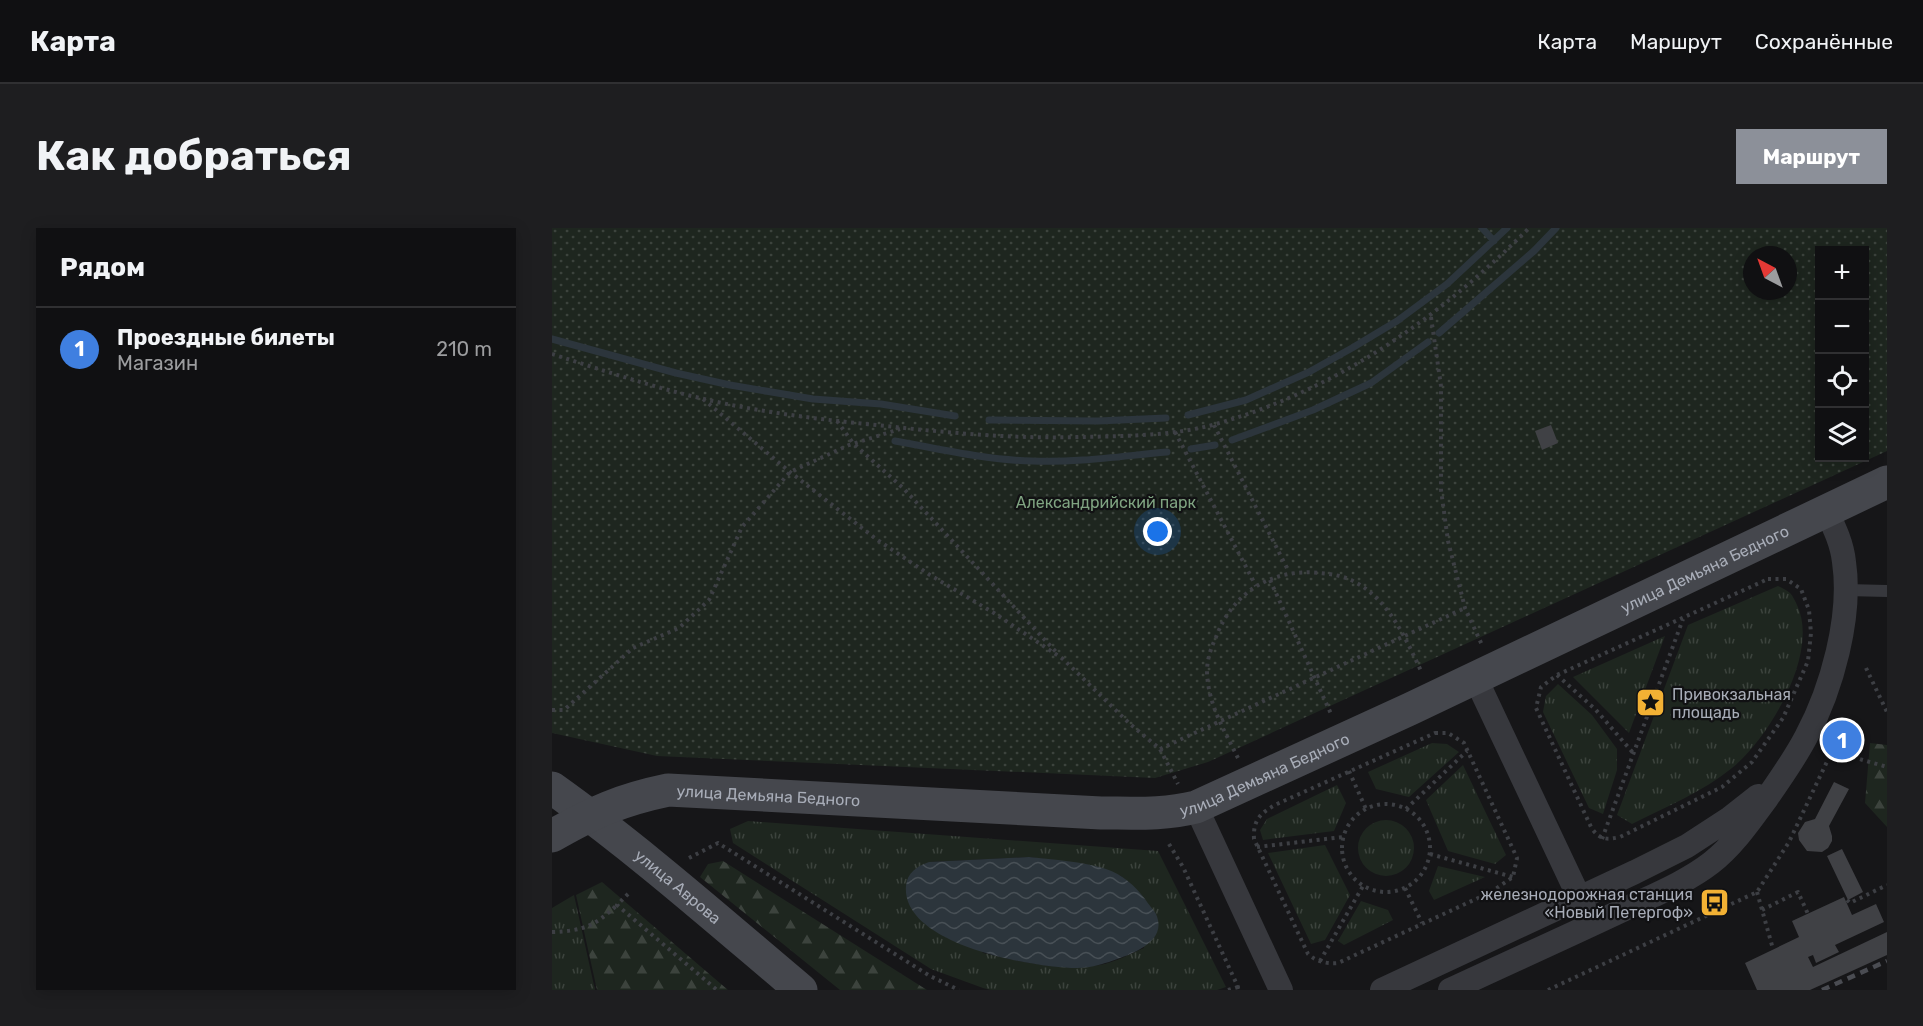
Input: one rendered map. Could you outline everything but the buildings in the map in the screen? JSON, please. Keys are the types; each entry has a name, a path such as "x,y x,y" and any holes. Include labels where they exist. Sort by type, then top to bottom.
{"street":[{"name":"улица Демьяна Бедного","path":"552,836 590,815 634,797 668,790 1101,813 1176,812 1187,796 1479,663 1887,482"},
{"path":"1450,990 1592,925 1698,872 1723,853 1743,831 1807,735 1826,688 1840,641 1846,590 1844,561 1839,540 1826,510"},
{"path":"1479,663 1592,925"},
{"path":"1382,990 1687,846 1730,818 1779,780"},
{"name":"улица Аврова","path":"552,788 663,873 801,990"},
{"path":"1187,796 1281,990"},
{"path":"552,860 590,815"}],"lane":[{"path":"1846,590 1887,591"}],"path":[{"path":"552,354 703,398 773,412 837,421 1038,438 1175,432 1214,425 1258,410 1352,367 1431,317 1529,228"},
{"path":"1431,317 1441,386 1441,490 1448,541 1479,663"},
{"path":"703,398 790,472 876,539 930,576 994,613 1063,659"},
{"path":"837,421 853,443 903,488 1063,659 1130,724 1160,749 1187,796"},
{"path":"1214,425 1289,573"},
{"path":"552,710 564,710 633,648 679,628 709,600 742,527 790,472 853,443 902,428"},
{"path":"1175,432 1256,586"},
{"path":"1239,759 1220,722 1209,689 1207,671 1209,655 1225,615 1237,600 1256,586 1269,580 1289,573 1338,575 1356,582 1390,613 1423,676"},
{"path":"1768,579 1786,579 1801,589 1809,610 1811,633 1808,661 1783,718 1752,762 1722,788 1620,837 1602,839 1595,834 1536,708 1541,687 1557,675 1684,618 1768,579"},
{"path":"1269,580 1332,717"},
{"path":"1160,749 1405,638 1465,608"},
{"path":"1602,839 1684,618"},
{"path":"1866,668 1887,713"},
{"path":"1557,675 1596,710 1634,754"},
{"path":"1435,733 1448,733 1456,737 1464,743 1518,858 1513,877 1491,892 1338,963 1328,964 1308,954 1257,847 1254,833 1258,816 1272,807 1349,771 1435,733"},
{"path":"1406,809 1467,751"},
{"path":"1548,990 1757,892 1789,842 1832,751 1887,767"},
{"path":"1349,771 1366,809"},
{"path":"1386,804 1406,809 1417,817 1425,828 1429,840 1430,854 1422,874 1405,888 1384,892 1364,886 1353,877 1345,865 1342,851 1343,837 1352,820 1366,809 1386,804"},
{"path":"1257,847 1343,837"},
{"path":"688,859 718,843 930,976 959,990"},
{"path":"1169,844 1183,867 1237,989 1228,990"},
{"path":"1430,854 1513,877"},
{"path":"1847,900 1850,903 1887,885"},
{"path":"1320,961 1364,886"},
{"path":"1405,888 1422,923"},
{"path":"1757,892 1773,949"},
{"path":"1762,910 1798,892 1808,914"},
{"path":"552,932 574,931 591,926 628,894"},
{"path":"617,905 717,990"}],"green space":[{"name":"Александрийский парк","path":"552,228 1887,228 1887,451 1869,459 1869,246 1815,246 1815,462 1863,462 1208,762 1155,778 657,756 552,733"},
{"path":"1778,586 1790,593 1797,605 1802,625 1802,646 1787,693 1761,737 1732,768 1696,792 1632,824 1617,815 1688,625"},
{"path":"1665,636 1629,733 1573,677"},
{"path":"1558,684 1592,715 1617,749 1617,770 1603,814 1589,808 1543,712 1546,696"},
{"path":"1432,743 1447,744 1459,752 1409,797 1376,789 1368,772"},
{"path":"1870,743 1887,745 1887,827 1865,803"},
{"path":"1463,765 1506,855 1495,864 1448,851 1426,800"},
{"path":"1337,785 1346,803 1334,831 1263,840 1260,830 1267,819"},
{"path":"1386,820 1397,822 1406,828 1412,837 1414,848 1412,859 1406,868 1397,874 1386,876 1375,874 1366,868 1360,859 1358,848 1360,837 1366,828 1375,822"},
{"path":"748,821 1158,851 1226,987 1217,990 991,990 983,988 931,969 733,843 730,829","holes":["1029,857 1085,864 1121,876 1131,884 1144,948 1106,964 1071,967 1026,962 983,953 929,862"]},
{"path":"1325,845 1350,895 1325,940 1311,944 1268,853"},
{"path":"723,861 927,990 840,990 700,877 708,864"},
{"path":"1438,866 1485,877 1434,900 1429,891"},
{"path":"602,882 728,990 597,990 576,895"},
{"path":"574,895 595,990 552,990 552,908"},
{"path":"1361,901 1388,910 1393,920 1344,945 1338,941"}],"water":[{"path":"1029,857 1087,864 1117,874 1137,890 1155,912 1159,924 1157,933 1145,946 1127,956 1085,967 1057,967 1003,958 947,938 925,924 910,906 906,886 908,877 917,868 929,862"}],"waterway":[{"path":"1482,228 1494,241"},
{"path":"1188,415 1246,400 1309,372 1352,348 1397,321 1447,284 1507,228"},
{"path":"1439,333 1534,251 1556,228"},
{"path":"552,339 676,373 730,385 813,399 881,404 955,416"},
{"path":"1232,440 1313,410 1371,383 1428,342"},
{"path":"989,420 1098,421 1166,418"},
{"path":"895,441 980,456 1032,461 1083,460 1167,452"},
{"path":"1191,449 1215,445"}],"railway":[{"path":"1822,990 1887,961"}],"place":[{"name":"Привокзальная площадь","path":"1651,703"},
{"name":"Проездные билеты","path":"1842,740"},
{"name":"железнодорожная станция «Новый Петергоф»","path":"1714,903"}]}
